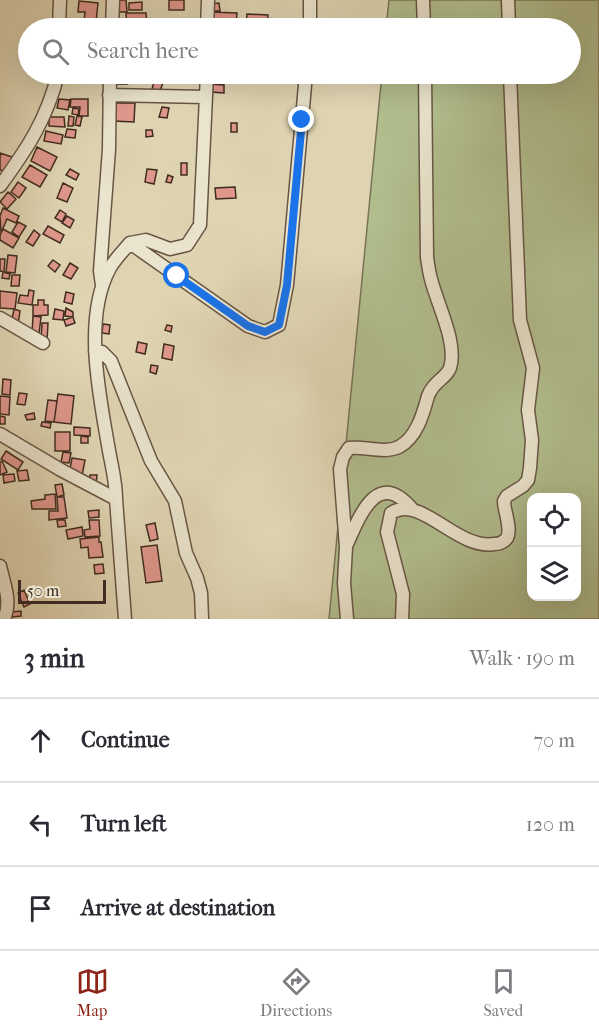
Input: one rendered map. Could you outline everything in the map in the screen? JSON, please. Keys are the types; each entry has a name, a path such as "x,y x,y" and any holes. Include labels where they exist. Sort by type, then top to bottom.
{"street":[{"path":"59,18 60,0"},
{"path":"112,18 113,0"},
{"path":"207,18 208,0"},
{"path":"310,0 310,18"},
{"path":"423,0 424,18"},
{"path":"508,0 509,18"},
{"path":"0,186 42,122 56,84"},
{"path":"102,290 100,272 109,149 110,84"},
{"path":"125,619 116,481 96,380 97,312 110,269 130,243 146,240 170,249 187,245 200,225 207,84"},
{"path":"130,243 248,326 265,332 279,325 287,285 305,84"},
{"path":"347,619 344,584 346,547 340,488 342,457 349,448 362,446 386,451 406,441 421,418 431,389 437,381 446,376 451,366 446,321 431,280 427,256 425,84"},
{"path":"346,547 358,518 373,498 382,494 396,494 403,498 413,510 473,543 485,545 501,543 507,538 508,532 504,501 528,480 532,440 528,410 533,368 520,320 510,84"},
{"path":"109,95 206,97"},
{"path":"0,318 43,344"},
{"path":"95,351 102,352 111,361 151,461 175,501 186,553 201,593 202,619"},
{"path":"0,434 116,500"},
{"path":"402,619 403,594 387,532 388,522 392,513 399,508 413,510"},
{"path":"0,566 8,600 8,612 4,619"}],"green space":[{"path":"389,0 599,0 599,619 329,619 381,84 581,84 581,18 387,18"}],"building":[{"path":"116,0 126,0 127,12 116,12"},
{"path":"169,0 184,0 184,10 169,10"},
{"path":"79,1 98,3 96,18 84,18 85,12 78,12"},
{"path":"142,2 142,10 129,10 129,3"},
{"path":"219,3 220,11 211,11 210,4"},
{"path":"211,12 237,13 237,18 211,18"},
{"path":"126,13 146,13 146,18 126,18"},
{"path":"247,14 268,15 268,18 247,18"},
{"path":"153,84 162,84 159,95 151,93"},
{"path":"211,84 224,85 224,93 211,92"},
{"path":"59,99 70,100 68,110 57,108"},
{"path":"71,99 88,99 88,116 79,116 80,107 70,107"},
{"path":"114,103 135,103 134,122 113,121"},
{"path":"162,107 169,108 167,118 159,117"},
{"path":"73,108 79,109 78,115 72,114"},
{"path":"69,116 74,117 73,126 68,126"},
{"path":"77,116 82,117 80,126 75,125"},
{"path":"49,117 64,117 65,127 49,126"},
{"path":"231,123 237,123 237,132 231,132"},
{"path":"67,129 76,130 75,138 65,137"},
{"path":"146,130 152,130 153,136 146,137"},
{"path":"46,131 63,135 61,144 44,141"},
{"path":"37,147 57,157 50,171 31,161"},
{"path":"0,153 12,157 7,172 0,170"},
{"path":"181,163 187,163 187,175 181,175"},
{"path":"30,165 47,175 40,187 22,177"},
{"path":"70,169 79,174 76,180 66,175"},
{"path":"147,169 157,170 154,184 145,182"},
{"path":"168,175 173,177 171,183 166,182"},
{"path":"18,182 26,188 19,198 11,192"},
{"path":"63,183 73,188 67,202 57,198"},
{"path":"235,187 236,198 216,199 215,188"},
{"path":"8,192 16,199 7,209 0,202"},
{"path":"3,208 19,216 16,223 7,219 1,233 0,216"},
{"path":"60,210 66,214 62,222 55,218"},
{"path":"67,216 74,220 70,228 62,223"},
{"path":"18,222 26,226 19,237 12,232"},
{"path":"48,226 64,235 60,243 43,234"},
{"path":"3,229 19,238 13,248 0,240"},
{"path":"34,230 40,235 33,246 26,242"},
{"path":"8,255 17,256 15,273 6,272"},
{"path":"0,259 5,259 4,272 0,271"},
{"path":"53,260 60,265 55,272 48,266"},
{"path":"70,263 78,268 71,279 63,275"},
{"path":"3,272 10,274 9,279 2,278"},
{"path":"12,275 20,275 19,286 11,286"},
{"path":"29,290 34,291 32,305 18,303 20,295 28,296"},
{"path":"0,291 17,293 15,309 0,308"},
{"path":"66,292 74,294 72,304 64,302"},
{"path":"38,300 44,300 44,305 48,305 48,315 33,316 33,305 38,305"},
{"path":"66,308 73,312 73,317 65,316"},
{"path":"14,309 20,311 18,325 11,324"},
{"path":"55,309 64,311 63,320 53,319"},
{"path":"33,316 41,317 39,334 32,333"},
{"path":"73,317 75,323 66,326 64,320"},
{"path":"42,323 48,323 47,341 41,341"},
{"path":"103,324 110,325 109,334 102,333"},
{"path":"167,325 172,326 171,332 165,330"},
{"path":"138,342 147,344 145,354 136,352"},
{"path":"164,344 174,346 172,360 162,358"},
{"path":"151,365 158,366 156,374 150,372"},
{"path":"3,379 11,380 10,395 2,394"},
{"path":"19,393 27,394 25,405 17,404"},
{"path":"58,394 74,396 71,424 54,422"},
{"path":"0,396 10,397 9,415 0,414"},
{"path":"48,400 57,401 54,422 45,421"},
{"path":"34,413 35,419 27,420 25,415"},
{"path":"0,416 5,417 5,424 0,424"},
{"path":"42,422 51,423 50,428 41,426"},
{"path":"74,427 90,428 90,436 74,435"},
{"path":"55,432 70,432 70,451 55,451"},
{"path":"81,436 88,437 88,443 81,443"},
{"path":"6,451 23,462 18,470 1,459"},
{"path":"63,452 71,453 69,463 61,462"},
{"path":"72,458 85,460 82,476 69,474"},
{"path":"2,461 7,472 0,475 0,462"},
{"path":"27,470 29,480 19,481 17,471"},
{"path":"14,474 15,481 4,483 3,475"},
{"path":"90,475 97,475 96,485 90,485"},
{"path":"62,484 64,495 57,497 55,485"},
{"path":"55,494 56,509 32,509 31,501 45,499 45,495"},
{"path":"57,497 64,497 67,518 49,520 49,511 58,511"},
{"path":"99,510 99,517 89,518 88,511"},
{"path":"57,520 65,520 66,526 58,527"},
{"path":"89,520 99,520 100,536 85,537 84,530 90,529"},
{"path":"155,523 158,539 150,541 146,525"},
{"path":"82,527 83,536 68,539 66,530"},
{"path":"99,537 103,557 89,558 88,547 81,548 80,539"},
{"path":"157,545 162,581 146,583 141,547"},
{"path":"103,564 104,573 95,574 94,565"},
{"path":"24,590 30,604 24,607 18,593"},
{"path":"21,611 21,616 12,617 12,612"}],"route":[{"path":"177,276 248,326 265,332 279,325 287,285 302,120"}]}
